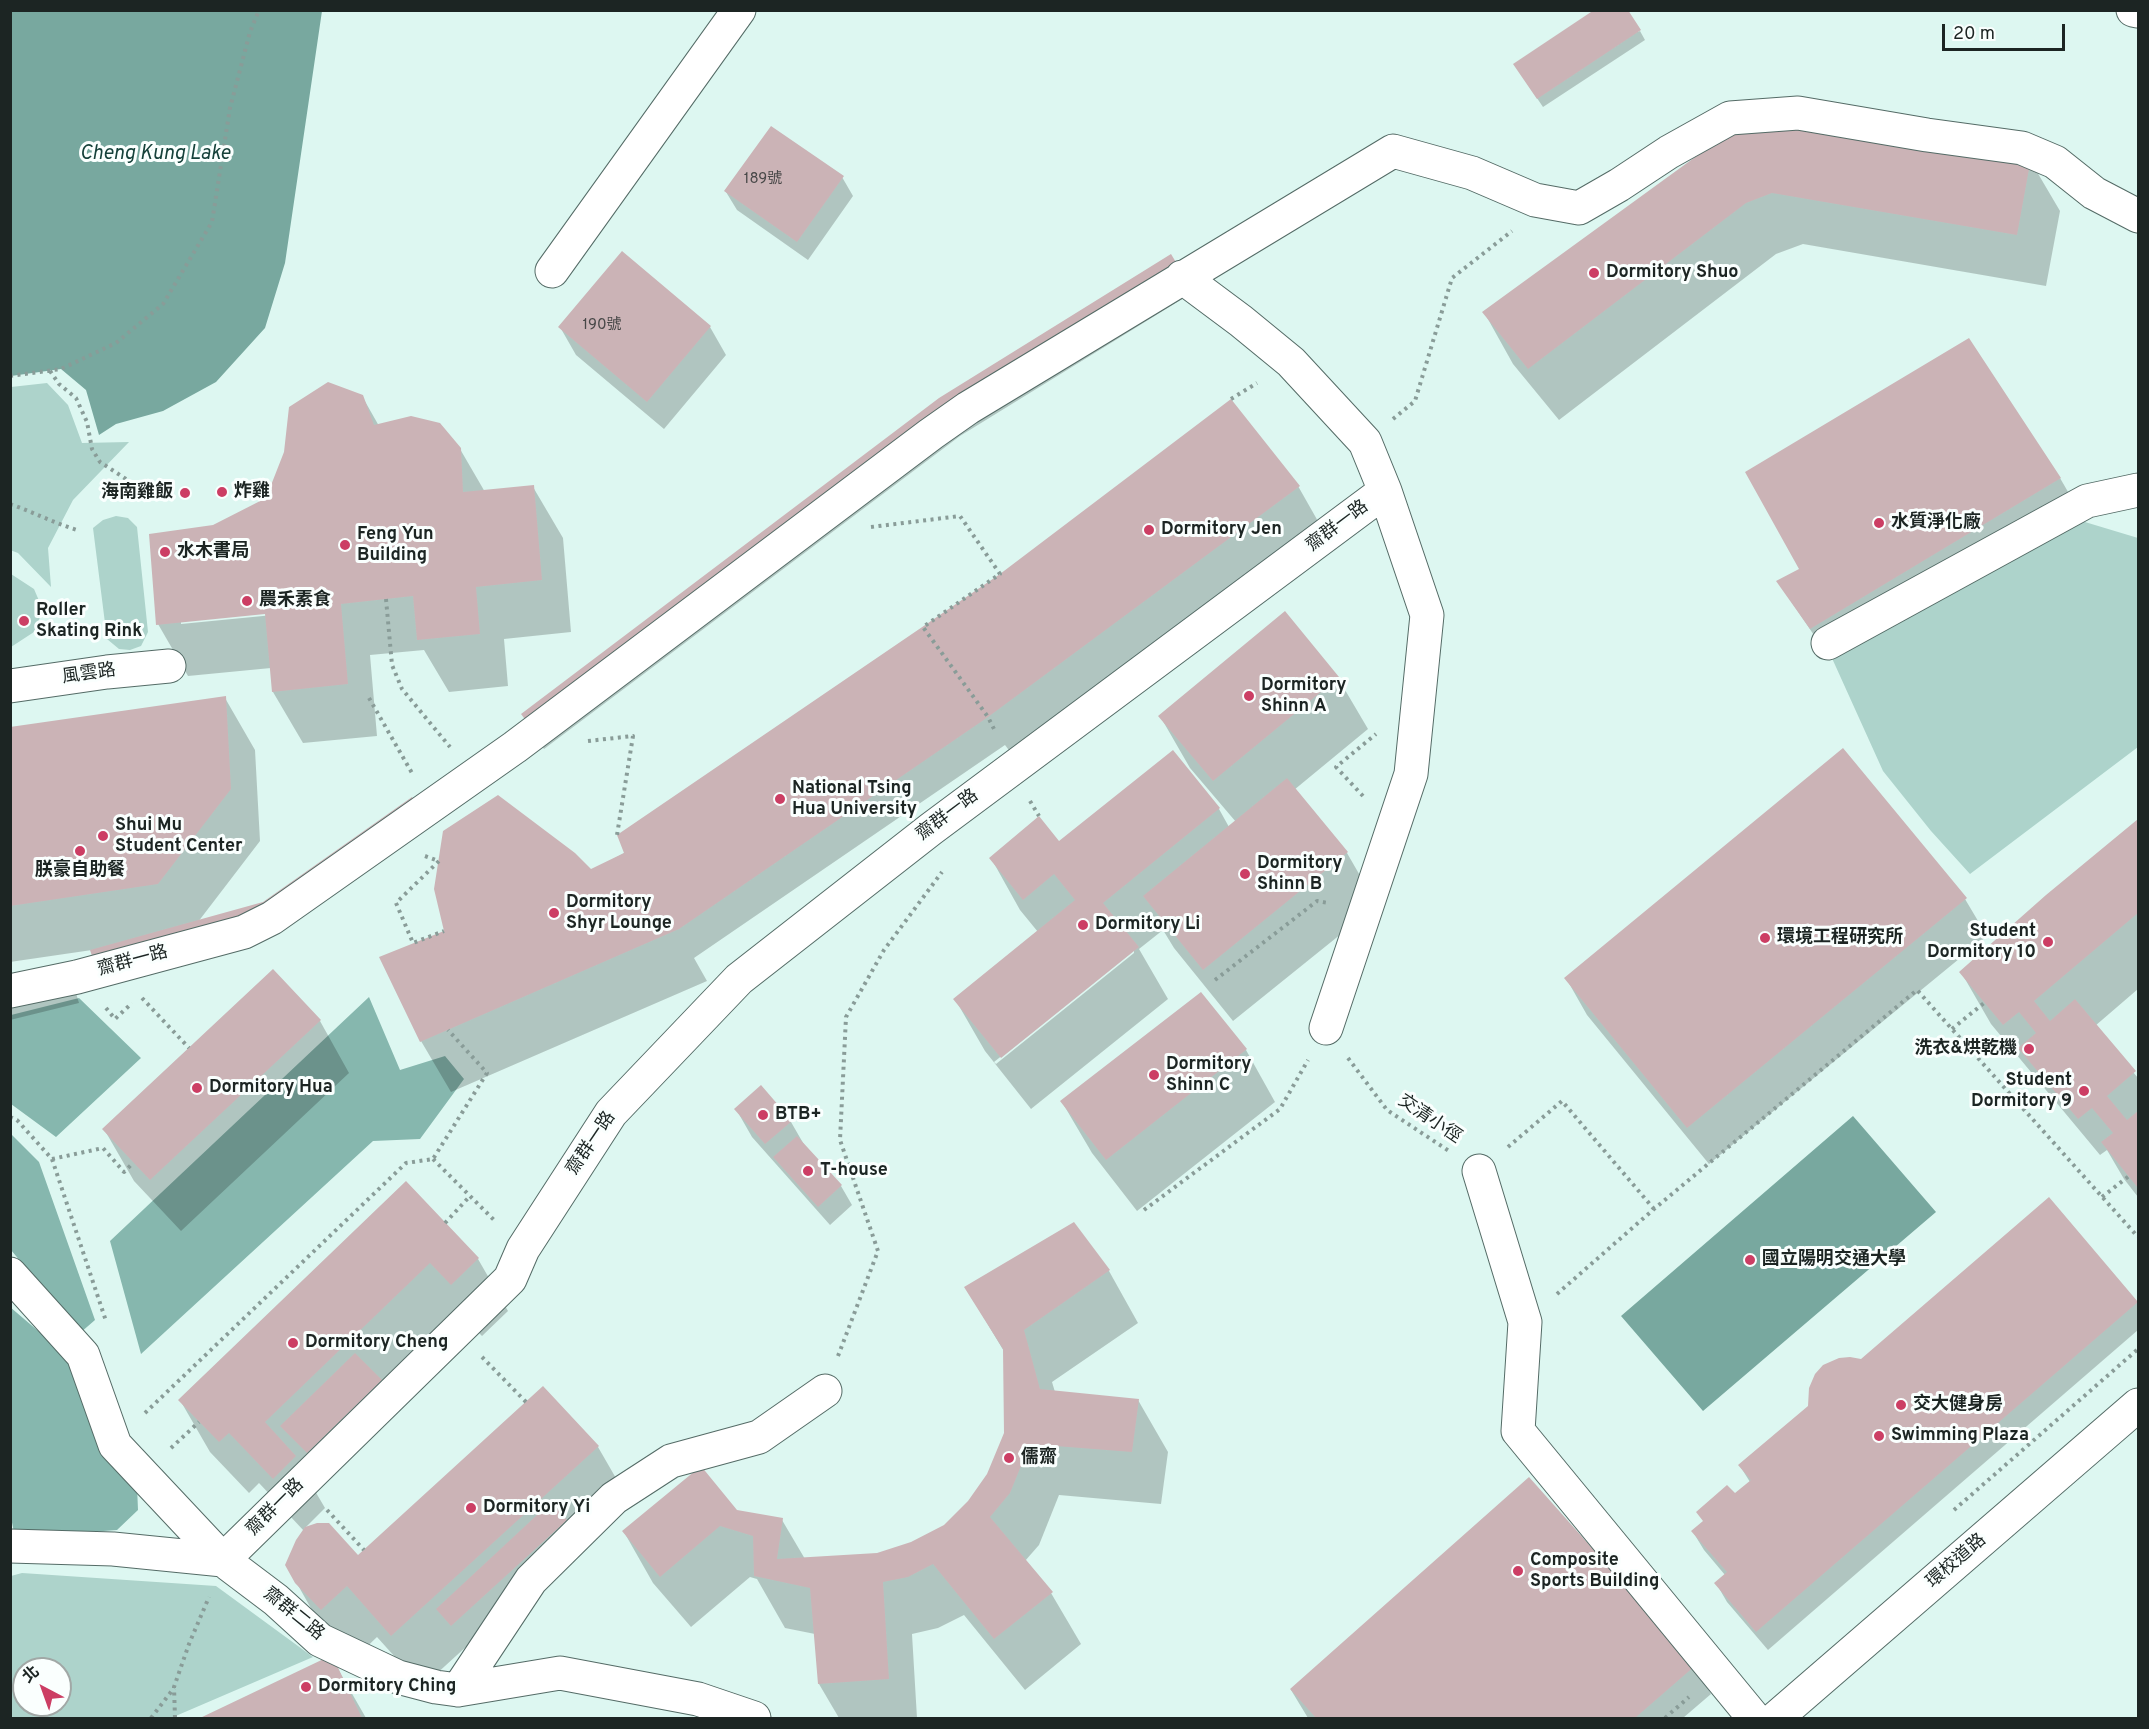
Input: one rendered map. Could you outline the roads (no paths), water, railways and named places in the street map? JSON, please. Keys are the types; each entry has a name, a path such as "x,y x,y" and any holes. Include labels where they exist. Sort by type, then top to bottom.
{"street":[{"path":"552,271 739,10"},
{"path":"2133,10 2139,11"},
{"path":"1182,277 1393,152 1472,173 1535,200 1579,208 1619,186 1669,152 1730,118 1798,113 1927,135 2022,148 2055,162 2094,194 2139,216"},
{"name":"齋群一路","path":"10,991 77,977 244,932 272,918 386,840 515,747 931,434 968,408 1182,277 1242,321 1291,362 1365,442 1385,491 931,829 740,979 611,1113 523,1249 510,1279 223,1560"},
{"path":"1828,643 2086,501 2139,490"},
{"path":"1326,1028 1391,828 1411,774 1427,615 1385,491"},
{"name":"風雲路","path":"10,686 169,666"},
{"path":"1479,1171 1524,1322 1518,1431 1754,1719"},
{"name":"齋群二路","path":"10,1274 83,1355 115,1444 223,1560 276,1600 321,1640 398,1677 458,1690 560,1673 698,1699 753,1719"},
{"path":"458,1690 531,1580 614,1498 671,1461 759,1437 825,1391"},
{"name":"環校道路","path":"1776,1719 2139,1405"},
{"path":"10,1546 113,1549 223,1560"}],"water":[{"name":"Cheng Kung Lake","path":"10,11 322,11 285,263 265,328 216,382 163,411 116,424 99,435 86,390 61,369 11,376"},
{"path":"1853,1116 1936,1212 1703,1411 1621,1316"}],"place":[{"name":"Dormitory Shuo","path":"1594,273"},
{"name":"炸雞","path":"222,492"},
{"name":"海南雞飯","path":"185,493"},
{"name":"水質淨化廠","path":"1879,523"},
{"name":"Dormitory Jen","path":"1149,530"},
{"name":"Feng Yun Building","path":"345,545"},
{"name":"水木書局","path":"165,552"},
{"name":"農禾素食","path":"247,601"},
{"name":"Roller Skating Rink","path":"24,621"},
{"name":"Dormitory Shinn A","path":"1249,696"},
{"name":"National Tsing Hua University","path":"780,799"},
{"name":"Shui Mu Student Center","path":"103,836"},
{"name":"朕豪自助餐","path":"80,851"},
{"name":"Dormitory Shinn B","path":"1245,874"},
{"name":"Dormitory Shyr Lounge","path":"554,913"},
{"name":"Dormitory Li","path":"1083,925"},
{"name":"環境工程研究所","path":"1765,938"},
{"name":"Student Dormitory 10","path":"2048,942"},
{"name":"洗衣&烘乾機","path":"2029,1049"},
{"name":"Dormitory Shinn C","path":"1154,1075"},
{"name":"Dormitory Hua","path":"197,1088"},
{"name":"Student Dormitory 9","path":"2084,1091"},
{"name":"BTB+","path":"763,1115"},
{"name":"T-house","path":"808,1171"},
{"name":"國立陽明交通大學","path":"1750,1260"},
{"name":"Dormitory Cheng","path":"293,1343"},
{"name":"交大健身房","path":"1901,1405"},
{"name":"Swimming Plaza","path":"1879,1436"},
{"name":"儒齋","path":"1009,1458"},
{"name":"Dormitory Yi","path":"471,1508"},
{"name":"Composite Sports Building","path":"1518,1571"},
{"name":"Dormitory Ching","path":"306,1687"}]}
